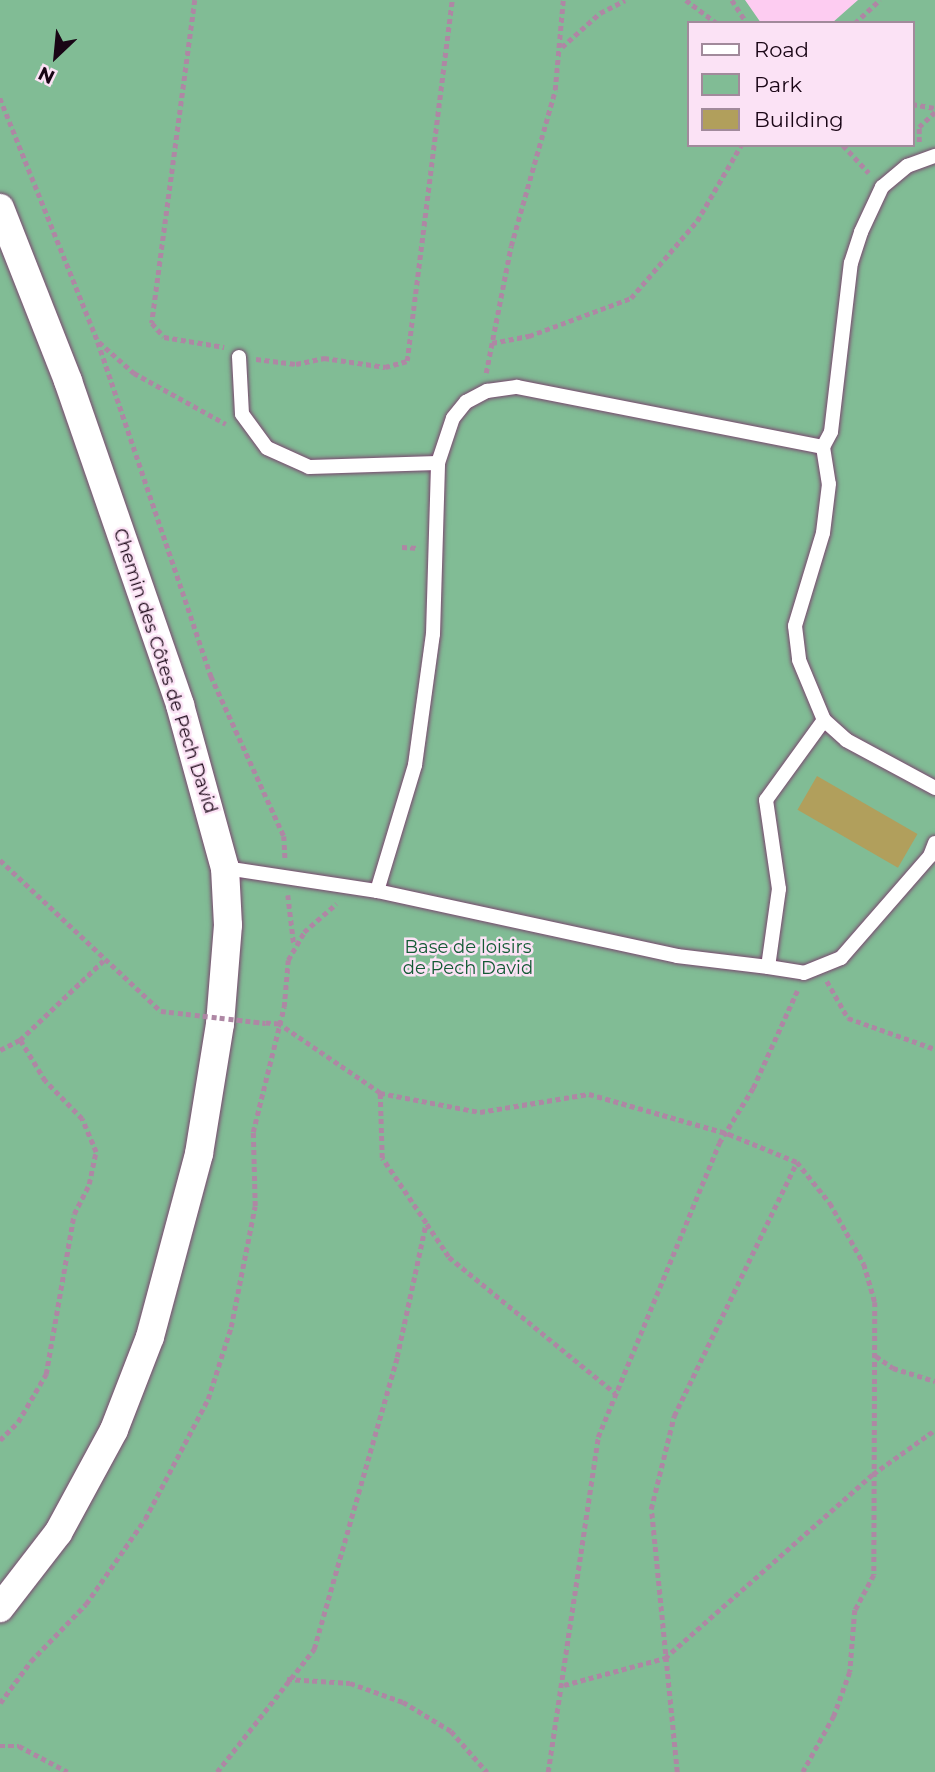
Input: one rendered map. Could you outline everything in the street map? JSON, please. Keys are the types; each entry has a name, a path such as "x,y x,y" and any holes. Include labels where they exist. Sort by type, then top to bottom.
{"street":[{"name":"Chemin des Côtes de Pech David","path":"0,208 68,381 180,705 225,868 228,925 220,1024 199,1154 150,1337 114,1430 58,1533 0,1608"}],"lane":[{"path":"935,156 916,160 881,187 850,263 831,432 823,447 829,484 823,533 795,626 799,660 824,720 846,740 935,788"},
{"path":"239,357 242,414 267,448 309,467 438,463"},
{"path":"377,891 415,765 433,634 438,463 453,418 466,402 487,391 517,387 823,447"},
{"path":"768,967 779,889 766,800 824,720"},
{"path":"225,868 286,874 377,891 677,956 804,973 841,958 930,856 935,843"}],"path":[{"path":"195,0 152,323 164,337 231,348 239,357 296,364 324,358 385,367 407,361 452,0"},
{"path":"487,391 492,343 561,48 563,0"},
{"path":"561,48 600,13 625,0"},
{"path":"686,0 713,21"},
{"path":"732,0 746,21"},
{"path":"857,21 880,0"},
{"path":"0,98 98,342 211,676 284,836 294,946 279,1024 253,1132 255,1206 231,1327 208,1399 145,1519 86,1604 31,1661 0,1703"},
{"path":"914,105 935,110 919,127 916,160"},
{"path":"492,343 554,328 631,298 697,221 740,147"},
{"path":"845,147 881,187"},
{"path":"98,342 134,373 232,427"},
{"path":"0,860 103,961 161,1012 279,1024 380,1093 480,1112 590,1094 729,1134 797,1162 830,1203 864,1264 874,1302 876,1356 874,1576 855,1610 850,1672 834,1716 803,1772"},
{"path":"294,946 335,906 344,885"},
{"path":"0,1049 20,1040 103,961"},
{"path":"548,1772 564,1685 598,1437 719,1143 729,1134 804,973 828,982 848,1018 935,1048"},
{"path":"0,1440 46,1374 74,1214 89,1184 96,1152 82,1119 45,1081 20,1040"},
{"path":"380,1093 382,1158 449,1257 615,1393"},
{"path":"677,1772 651,1509 674,1416 797,1162"},
{"path":"217,1772 286,1679 314,1649 397,1357 426,1223"},
{"path":"876,1356 893,1368 935,1381"},
{"path":"564,1685 666,1658 873,1474 935,1430"},
{"path":"286,1679 350,1683 403,1702 452,1731 487,1772"},
{"path":"0,1746 19,1746 68,1772"}],"green space":[{"name":"Base de loisirs de Pech David","path":"0,0 745,0 760,21 687,21 687,147 914,147 914,21 834,21 858,0 935,0 935,1772 0,1772"}],"building":[{"path":"817,776 917,834 898,868 798,810"}]}
